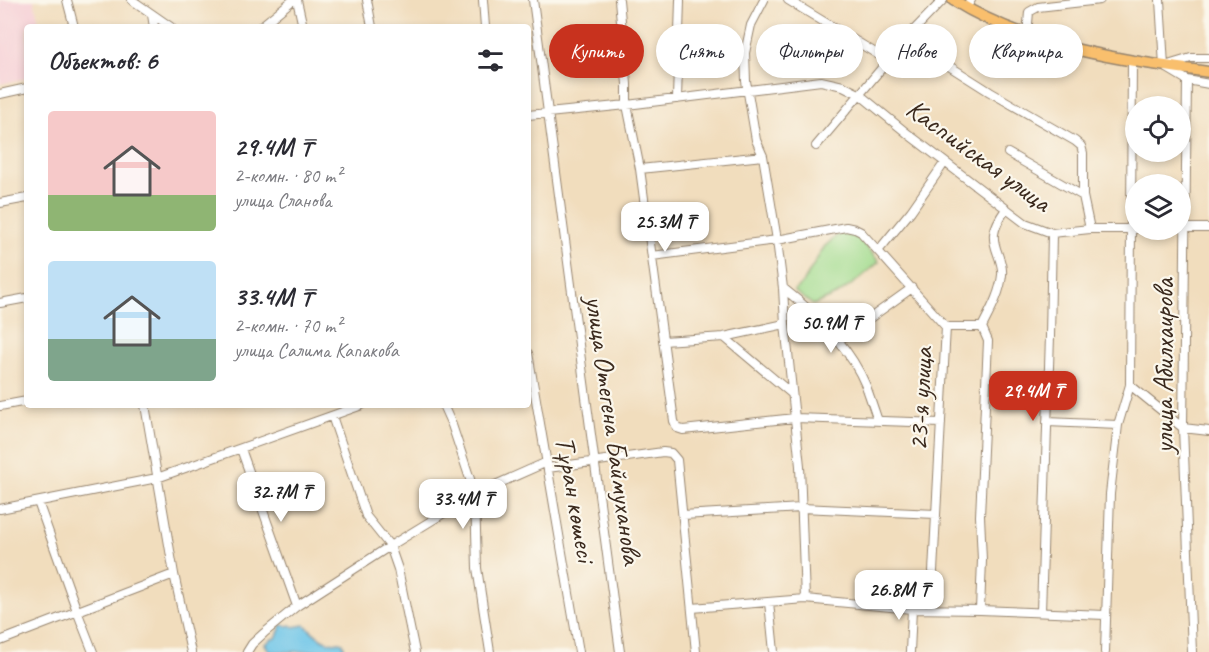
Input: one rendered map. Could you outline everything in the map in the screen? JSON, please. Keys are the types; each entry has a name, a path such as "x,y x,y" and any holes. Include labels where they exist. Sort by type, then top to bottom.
{"main road":[{"path":"953,0 968,4 1003,24"},
{"path":"1083,51 1209,72"}],"street":[{"path":"67,0 73,24"},
{"path":"132,0 166,24"},
{"path":"264,24 295,0 302,24"},
{"path":"367,0 371,24"},
{"path":"483,0 484,24"},
{"name":"улица Отегена Баймуханова","path":"533,0 620,652"},
{"path":"619,0 627,105 640,169 674,421 677,428 683,430 795,418 941,423"},
{"path":"677,99 680,0"},
{"path":"764,0 751,25 745,53 746,81 756,140 763,156 783,288 800,466 805,599"},
{"path":"788,0 875,53"},
{"path":"920,24 943,0"},
{"path":"1028,24 1029,12 1038,7 1100,0"},
{"path":"1160,0 1164,66"},
{"path":"152,15 154,24"},
{"path":"1164,66 1191,58 1209,58"},
{"path":"1132,60 1133,174"},
{"path":"1164,66 1187,80 1209,84"},
{"name":"Каспийская улица","path":"957,71 1081,146 1083,196 1090,229"},
{"path":"816,146 875,75"},
{"name":"улица Абилхаирова","path":"1184,174 1187,80"},
{"name":"Каспийская улица","path":"531,115 821,81 843,86 859,94 1025,224 1052,233 1090,229 1125,229"},
{"path":"0,94 24,89"},
{"name":"Каспийская улица","path":"1008,153 1083,196"},
{"path":"640,169 763,156"},
{"path":"878,251 912,211 945,162"},
{"path":"0,203 24,199"},
{"path":"980,610 982,560 980,516 988,341 982,327 995,299 1002,274 994,234 1006,209"},
{"name":"23-я улица","path":"777,240 846,227 861,232 946,327 931,609"},
{"path":"1191,228 1209,228"},
{"path":"1041,612 1052,233"},
{"path":"652,256 777,240"},
{"path":"1105,652 1110,494 1118,425 1130,385 1133,240"},
{"name":"улица Абилхаирова","path":"1183,240 1183,428 1192,652"},
{"path":"783,288 818,317 849,356 865,384 878,421"},
{"path":"838,341 912,288"},
{"path":"0,303 24,299"},
{"path":"663,341 724,337 785,324"},
{"path":"946,327 982,327"},
{"path":"724,337 792,394"},
{"name":"Тұран көшесі","path":"531,370 579,652"},
{"path":"1130,385 1183,428 1209,431"},
{"path":"0,406 24,402"},
{"path":"145,408 174,574 191,652"},
{"path":"0,509 157,478 354,408"},
{"path":"444,408 475,494 477,568 490,652"},
{"path":"332,416 366,516 390,546 398,569 415,652"},
{"path":"1047,422 1118,425"},
{"path":"241,449 297,606"},
{"path":"247,652 252,644 297,606 475,494 548,465 663,452 671,453 677,460 696,652"},
{"path":"38,502 93,652"},
{"path":"683,515 801,508 936,514"},
{"path":"0,641 174,574"},
{"path":"692,608 805,599 912,609 1105,615"},
{"path":"769,602 774,652"},
{"path":"910,652 912,609"}],"shaded area":[{"path":"0,0 34,0 39,24 24,24 24,79 0,84"}],"green space":[{"path":"841,232 854,232 879,262 838,294 813,305 794,291 803,283 824,247"}],"water":[{"path":"280,625 294,627 305,625 316,635 329,642 343,643 345,651 270,652 265,644 276,638"}]}
